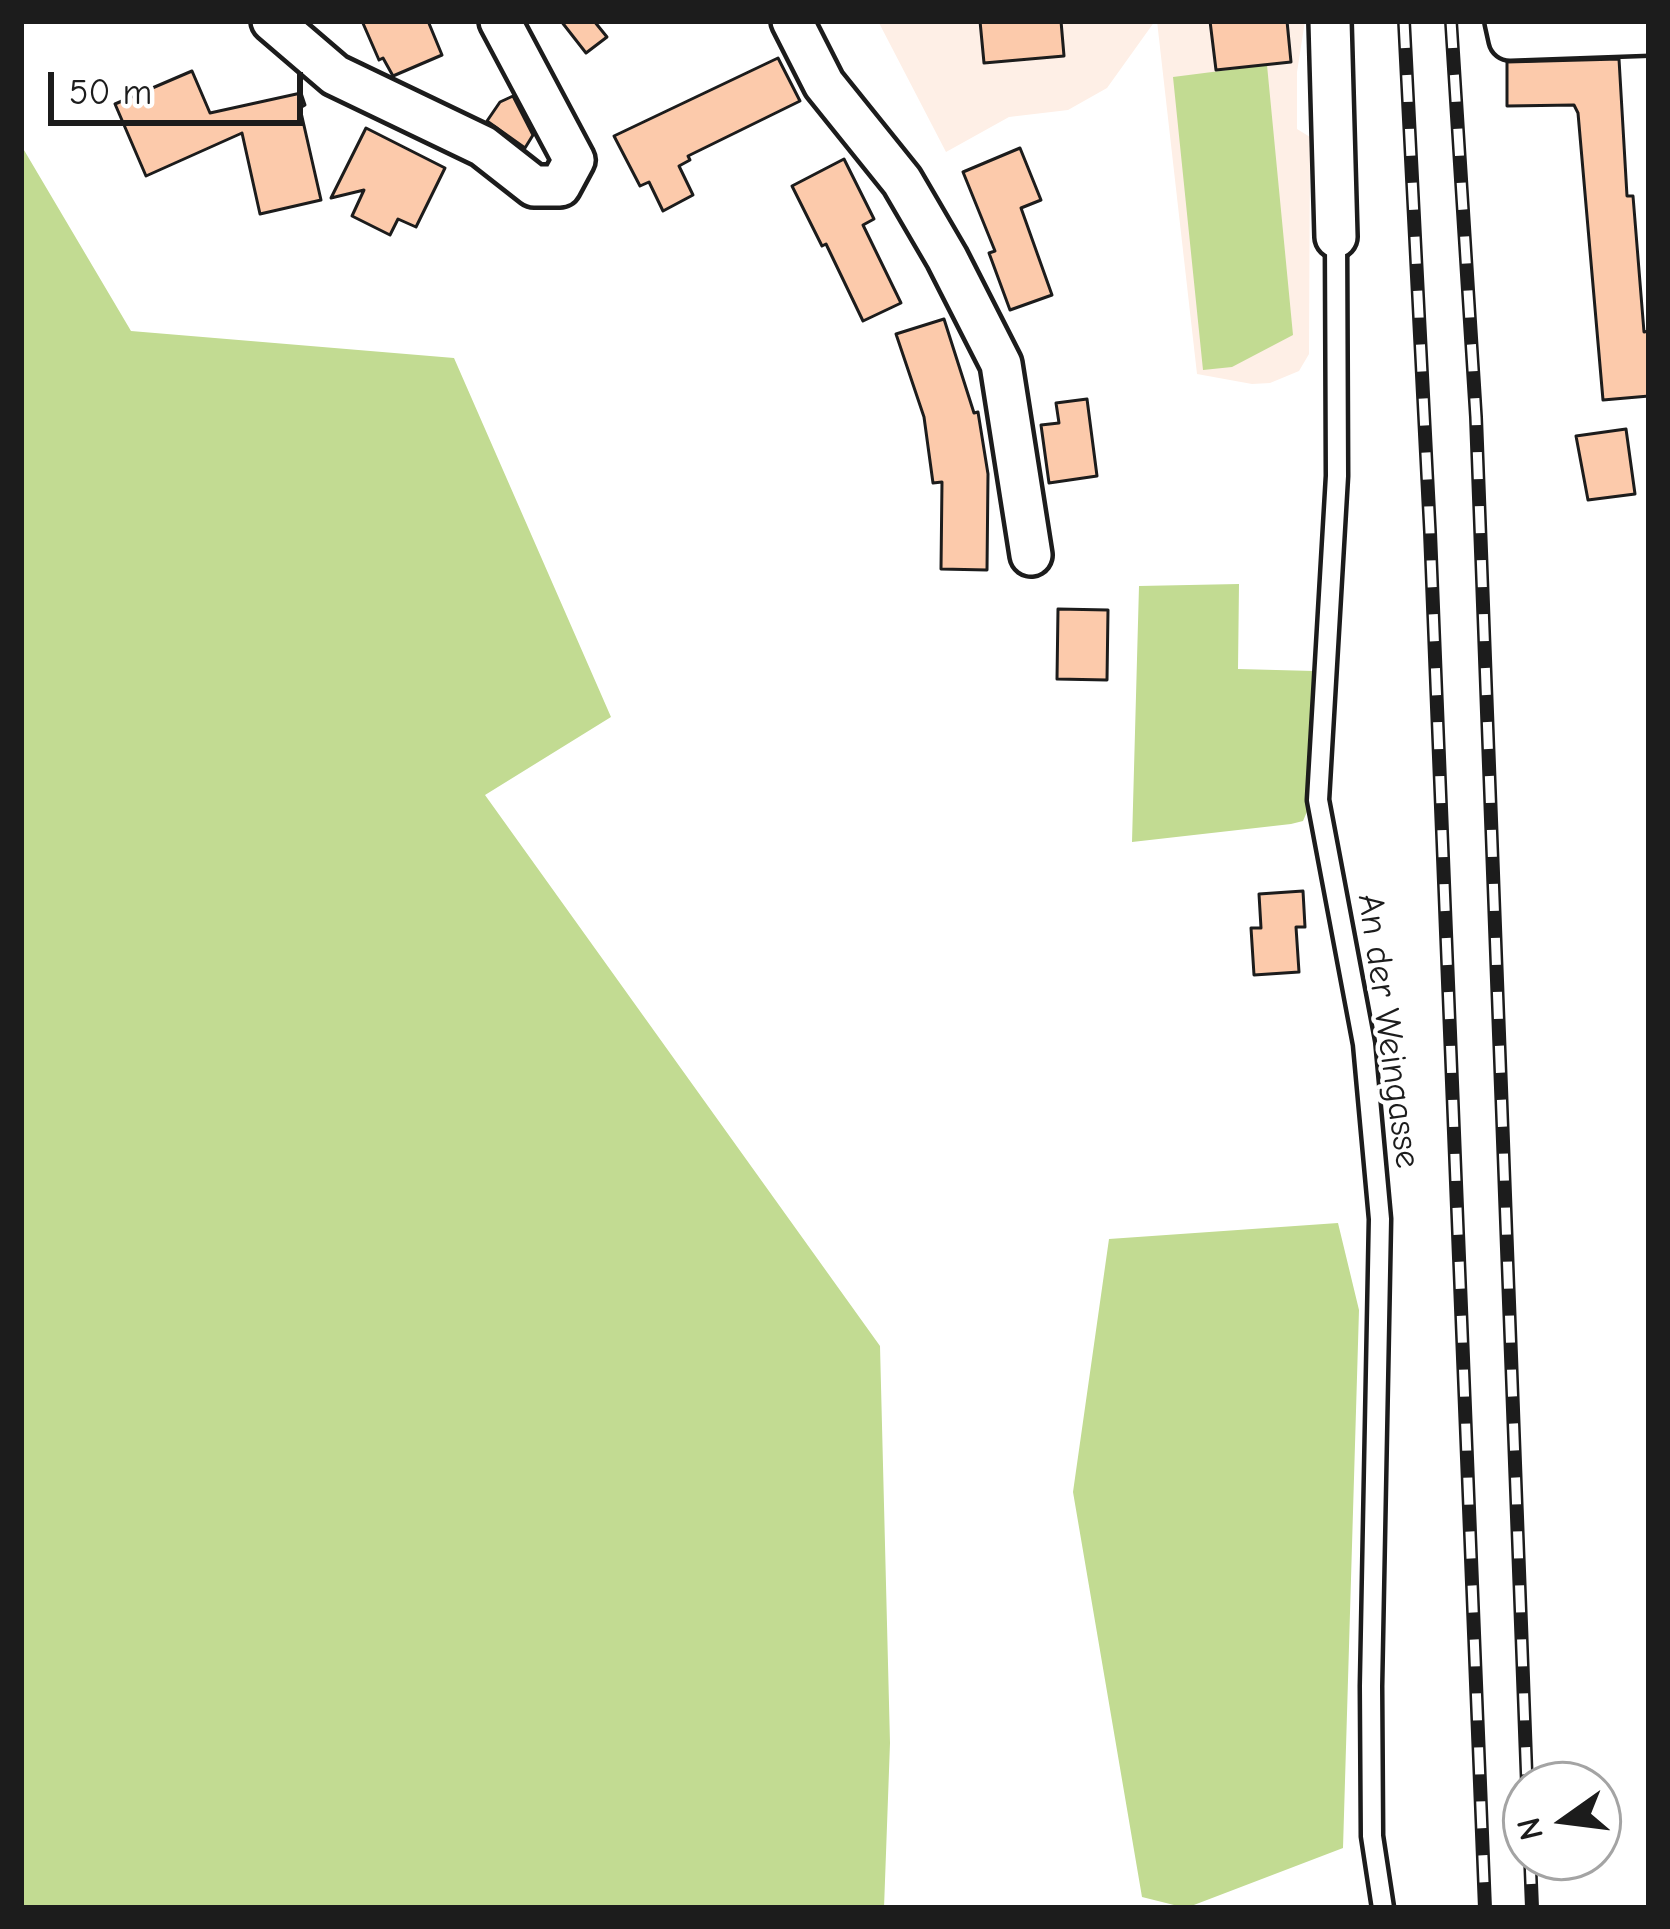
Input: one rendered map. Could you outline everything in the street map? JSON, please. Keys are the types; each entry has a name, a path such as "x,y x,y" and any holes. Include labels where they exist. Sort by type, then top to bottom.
{"street":[{"path":"272,21 335,75 482,146 534,186 560,186 574,160 500,21"},
{"path":"792,21 824,84 902,181 1001,364 1031,555"},
{"path":"1330,21 1336,237"},
{"path":"1506,21 1510,39 1649,34"}],"lane":[{"name":"An der Weingasse","path":"1336,237 1337,476 1318,800 1364,1044 1380,1219 1371,1685 1372,1836 1383,1908"}],"shaded area":[{"path":"878,21 1155,21 1107,88 1068,110 1009,117 946,152"},
{"path":"1157,21 1305,21 1297,72 1297,129 1310,137 1309,354 1299,371 1270,383 1197,374"}],"green space":[{"path":"1267,65 1293,335 1232,367 1203,370 1173,77"},
{"path":"21,145 131,331 454,358 611,717 485,795 880,1346 890,1743 884,1908 21,1908"},
{"path":"1239,584 1238,669 1314,671 1309,807 1303,821 1291,824 1132,842 1139,586"},
{"path":"1338,1223 1359,1310 1343,1848 1186,1908 1142,1897 1073,1492 1109,1239"}],"building":[{"path":"362,21 428,21 442,55 393,76 383,58 379,60"},
{"path":"561,21 594,21 607,37 586,53"},
{"path":"980,21 1061,21 1064,56 984,63"},
{"path":"1210,21 1287,21 1291,62 1216,70"},
{"path":"778,58 800,101 688,156 690,160 679,166 693,195 663,211 649,182 640,186 614,136"},
{"path":"1619,59 1627,196 1633,196 1644,332 1649,331 1649,396 1603,400 1578,113 1574,105 1507,106 1507,62"},
{"path":"192,71 210,113 301,93 305,105 300,108 321,200 260,214 242,133 146,176 115,104"},
{"path":"513,96 533,135 525,148 487,121 500,102"},
{"path":"366,128 445,168 416,227 398,219 390,235 352,216 364,190 331,198"},
{"path":"1020,148 1041,200 1021,208 1052,295 1010,310 989,253 995,251 963,172"},
{"path":"844,159 874,219 863,225 901,303 863,321 792,186"},
{"path":"944,319 974,413 978,412 988,474 987,570 941,569 942,482 933,483 924,417 896,334"},
{"path":"1087,399 1097,476 1049,483 1041,425 1059,423 1056,403"},
{"path":"1626,429 1635,494 1588,500 1576,436"},
{"path":"1058,609 1108,610 1107,680 1057,679"},
{"path":"1303,891 1305,927 1296,927 1299,972 1254,975 1251,928 1261,928 1259,894"}],"railway":[{"path":"1404,21 1430,532 1485,1908"},
{"path":"1451,21 1476,417 1526,1761"},
{"path":"1531,1881 1532,1908"}]}
